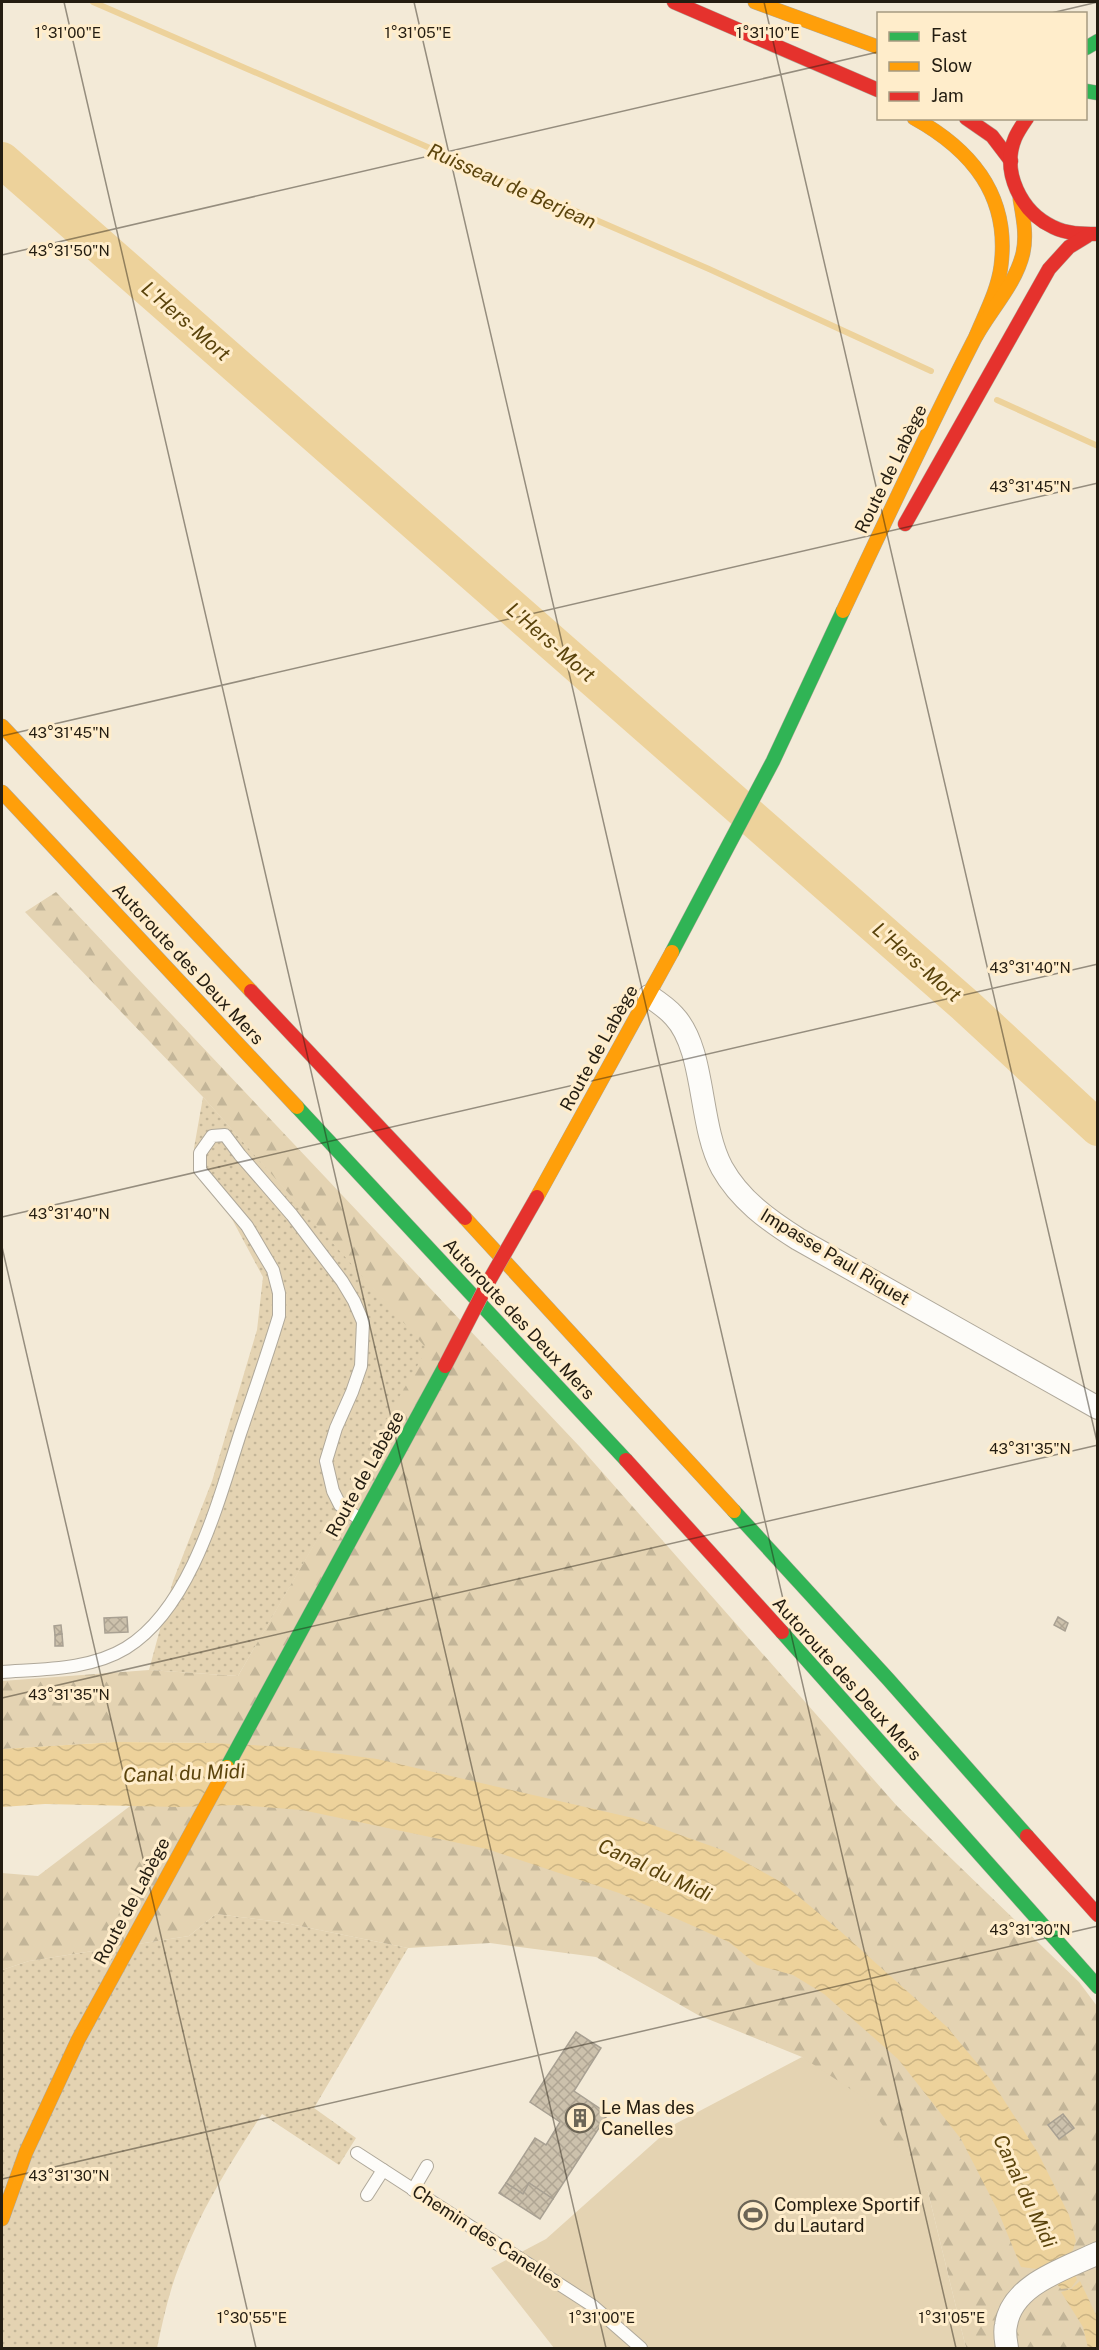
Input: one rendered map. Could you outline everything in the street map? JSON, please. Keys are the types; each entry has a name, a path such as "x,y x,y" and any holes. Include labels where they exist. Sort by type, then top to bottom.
{"main road":[{"path":"674,2 877,89"},
{"path":"755,2 877,46"},
{"path":"844,35 869,33 877,35"},
{"path":"918,120 935,128 962,149 981,170 994,196 1000,221 1000,269 976,336"},
{"path":"969,120 994,137 1011,161"},
{"path":"1011,161 1015,140 1026,120"},
{"name":"Route de Labège","path":"774,758 929,429 976,336 1015,276 1023,252 1025,225 1020,199 1013,181 1011,161"},
{"path":"1020,199 1032,215 1048,227 1067,234 1092,235"},
{"name":"Route de Labège","path":"898,538 1049,269 1069,247 1092,235"},
{"name":"Route de Labège","path":"2,2218 26,2152 78,2040 445,1366 490,1279 649,996 774,758 868,589"},
{"name":"Autoroute des Deux Mers","path":"2,726 466,1219 888,1679 1098,1915"},
{"name":"Autoroute des Deux Mers","path":"2,792 669,1506 1098,1986"}],"street":[{"name":"Impasse Paul Riquet","path":"649,996 675,1017 689,1042 713,1147 734,1186 752,1206 798,1239 1098,1408"},
{"path":"1007,2349 1005,2327 1010,2309 1025,2291 1089,2257"}],"lane":[{"path":"2,1672 62,1668 95,1661 126,1648 153,1627 178,1593 199,1552 279,1316 279,1293 273,1270 246,1226 200,1170 200,1153 212,1136 225,1135 291,1215 342,1281 354,1300 363,1322 361,1366 336,1428 326,1461 333,1491 340,1505 361,1521"},
{"name":"Chemin des Canelles","path":"357,2153 593,2306 641,2349"},
{"path":"413,2190 427,2166"},
{"path":"367,2195 383,2170"}],"green space":[{"path":"56,892 580,1447 897,1806 1079,1982 1097,2006 1097,2348 966,2348 928,2192 802,2057 698,2015 596,1957 490,1943 408,1948 280,1922 216,1914 189,1936 29,1961 2,1970 2,1873 38,1876 213,1743 115,1742 2,1749 2,1681 149,1670 238,1676 427,1349 203,1097 25,912"},
{"path":"203,1097 428,1349 238,1676 149,1670 173,1581 212,1481 257,1330 263,1277 194,1148"},
{"path":"216,1914 280,1922 408,1948 314,2108 356,2138 339,2165 262,2114 217,2187 188,2244 169,2295 157,2348 2,2348 2,1970 29,1961 189,1936"},
{"name":"Complexe Sportif du Lautard","path":"802,2057 864,2098 928,2192 966,2348 554,2348 491,2268 546,2239 675,2124"}],"water":[{"name":"Canal du Midi","path":"115,1742 214,1743 288,1747 377,1759 633,1818 725,1851 781,1882 839,1930 947,2027 991,2080 1038,2153 1069,2215 1076,2241 1070,2258 1077,2280 1071,2288 1061,2289 1046,2270 1021,2267 998,2211 961,2139 898,2059 824,1994 793,1975 757,1965 729,1942 619,1893 487,1849 302,1810 236,1805 178,1807 45,1804 2,1807 2,1749"},
{"path":"1080,2281 1097,2317 1097,2348 1088,2348 1083,2327 1061,2292 1071,2289"}],"building":[{"path":"127,1617 128,1632 105,1633 104,1618"},
{"path":"1058,1617 1068,1623 1065,1631 1054,1625"},
{"path":"61,1625 62,1634 55,1635 54,1626"},
{"path":"62,1634 63,1646 55,1646 55,1635"},
{"name":"Le Mas des Canelles","path":"576,2032 601,2048 574,2091 608,2114 553,2199 529,2183 523,2194 506,2183 535,2138 546,2145 560,2122 530,2102"},
{"path":"1063,2114 1074,2128 1059,2139 1048,2125"},
{"path":"506,2183 523,2194 529,2183 553,2199 540,2219 499,2193"}],"waterway":[{"name":"Ruisseau de Berjean","path":"93,2 709,269 931,371"},
{"name":"L'Hers-Mort","path":"2,160 965,1005 1098,1128"},
{"name":"Ruisseau de Berjean","path":"997,400 1098,446"}],"traffic: fast":[{"path":"1087,47 1098,41"},
{"path":"1087,91 1098,93"},
{"path":"672,952 773,761 843,611"},
{"path":"297,1107 626,1460"},
{"path":"227,1767 445,1366"},
{"path":"734,1511 888,1679 1027,1836"},
{"path":"782,1632 1098,1987"}],"traffic: slow":[{"path":"755,2 877,47"},
{"path":"917,120 935,131 969,160 983,178 993,197 999,218 1002,241 1001,266 991,302 976,336"},
{"path":"843,611 972,344 1014,277 1025,240 1020,199"},
{"path":"2,726 251,991"},
{"path":"2,792 297,1107"},
{"path":"537,1197 672,952"},
{"path":"465,1218 734,1511"},
{"path":"2,2219 26,2152 78,2040 227,1767"}],"traffic: jam":[{"path":"674,2 877,90"},
{"path":"969,120 992,136 1011,161"},
{"path":"1026,120 1015,138 1011,151 1012,177 1023,201 1032,212 1053,227 1080,234 1098,234"},
{"path":"905,524 1049,269 1069,247 1087,236"},
{"path":"251,991 465,1218"},
{"path":"445,1366 490,1279 537,1197"},
{"path":"626,1460 782,1632"},
{"path":"1027,1836 1098,1915"}],"place":[{"name":"Le Mas des Canelles","path":"580,2118"},
{"name":"Complexe Sportif du Lautard","path":"753,2215"}]}
